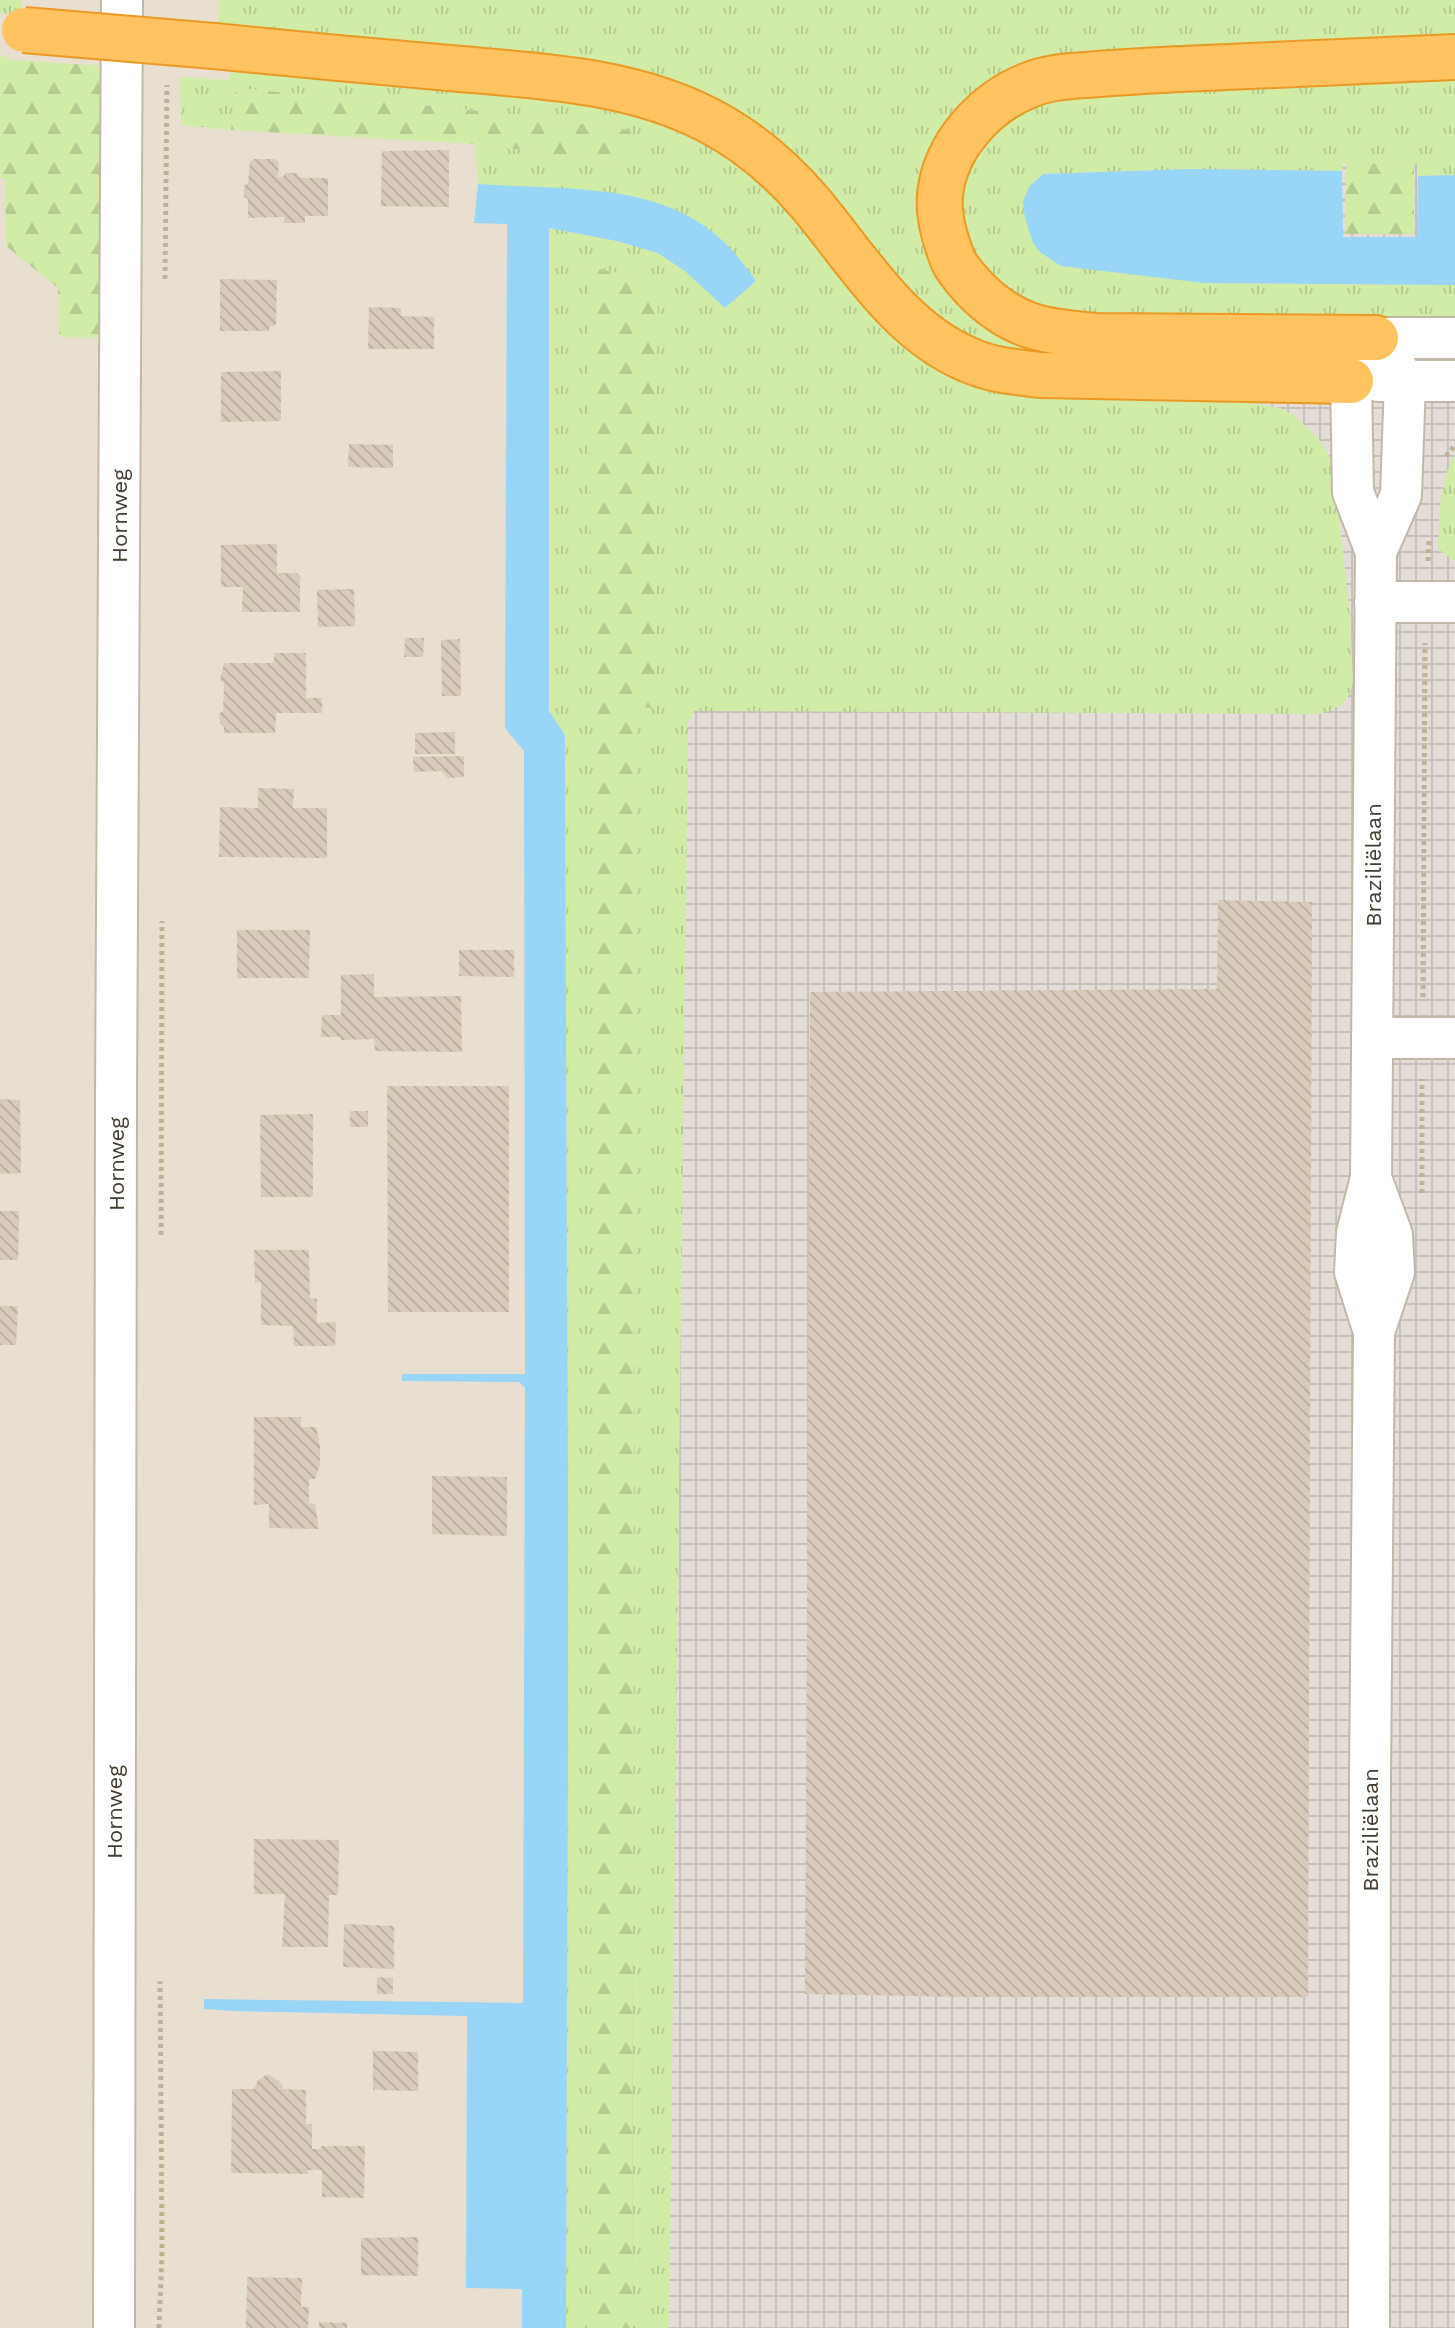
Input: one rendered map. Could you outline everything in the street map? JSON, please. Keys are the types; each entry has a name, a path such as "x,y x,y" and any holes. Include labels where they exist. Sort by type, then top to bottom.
{"highway":[{"path":"12,29 574,80 635,92 684,109 732,135 775,167 810,202 873,283 911,321 967,359 991,368 1040,375 1351,381"},
{"path":"1376,338 1095,336 1029,326 1014,320 983,297 955,264 945,240 941,218 940,196 945,174 962,138 990,108 1009,94 1058,77 1455,57"}],"street":[{"name":"Hornweg","path":"114,2328 122,0"},
{"path":"1351,381 1376,338"},
{"path":"1376,338 1455,338"},
{"path":"1376,338 1405,381"},
{"path":"1351,381 1455,381"},
{"name":"Braziliëlaan","path":"1351,381 1353,492 1376,552 1371,1178 1357,1233 1355,1272 1374,1332 1369,2328"},
{"name":"Braziliëlaan","path":"1376,552 1401,495 1405,381"},
{"path":"1375,602 1455,602"},
{"path":"1372,1038 1455,1038"}],"path":[{"path":"165,282 167,78"},
{"path":"1449,450 1455,445"},
{"name":"Hornweg","path":"161,1240 162,909"},
{"path":"159,1972 162,2252 159,2328"}],"shaded area":[{"path":"0,0 594,0 539,2328 0,2328"},
{"path":"594,0 1455,0 1455,2328 539,2328"}],"green space":[{"path":"0,0 22,0 22,15 0,13"},
{"path":"219,0 1455,0 1455,41 1020,66 976,89 957,106 944,127 921,212 1047,347 1047,360 1013,355 941,327 771,137 218,26"},
{"path":"0,56 9,60 108,66 102,338 59,337 58,288 6,246 5,179 0,178"},
{"path":"241,66 591,92 724,140 892,326 1280,408 1295,416 1319,439 1334,472 1350,616 1353,679 1347,699 1332,710 1318,714 694,711 688,723 669,2328 632,2328 636,706 653,708 637,278 589,266 594,830 591,2328 566,2328 568,1599 565,735 549,711 549,228 617,241 658,253 685,271 692,218 633,196 478,184 475,144 625,163 630,130 464,109 237,88 231,130 181,125 180,77 229,80 229,76"},
{"path":"1455,67 1455,175 1418,176 1417,164 1343,163 1342,171 1190,169 1043,174 1029,187 1204,283 1455,285 1455,325 1123,317 1046,306 1009,290 984,267 968,237 962,209 965,180 982,140 1036,102 1180,80"},
{"path":"236,88 464,109 630,130 626,163 475,144 231,130"},
{"path":"1346,163 1414,164 1414,234 1345,234"},
{"path":"588,266 637,278 658,296 653,708 636,707 632,2328 591,2328 594,830"},
{"path":"1455,455 1455,562 1438,549 1445,477"}],"water":[{"path":"1190,169 1342,171 1343,237 1417,237 1418,176 1455,175 1455,285 1204,283 1061,266 1040,252 1033,243 1023,202 1029,187 1043,174"},
{"path":"478,184 603,192 663,205 691,218 716,235 738,256 756,281 725,308 685,271 658,253 617,241 549,228 549,711 565,735 568,1599 566,2328 522,2328 522,2289 466,2288 467,2016 204,2009 204,1999 523,2003 525,1388 519,1382 402,1381 402,1374 525,1374 524,751 505,728 507,224 474,223"}],"building":[{"path":"449,150 449,207 381,206 382,151"},
{"path":"254,159 275,159 279,162 278,177 283,177 285,173 297,173 305,178 328,178 328,216 305,216 305,223 284,223 284,217 248,218 244,186 248,183 250,162"},
{"path":"220,279 277,280 276,325 270,326 269,331 220,331"},
{"path":"369,307 401,308 401,316 434,317 434,349 368,349"},
{"path":"281,371 281,421 221,422 221,372"},
{"path":"349,444 393,445 393,468 348,467"},
{"path":"277,544 277,573 297,573 300,577 300,612 242,612 243,587 221,587 221,545"},
{"path":"354,589 355,626 318,627 317,590"},
{"path":"405,638 424,638 423,657 404,657"},
{"path":"460,639 461,696 442,696 441,640"},
{"path":"274,653 306,653 306,698 322,698 322,713 276,713 275,733 224,733 219,714 223,711 224,683 220,681 224,663 274,663"},
{"path":"455,732 455,754 415,754 415,733"},
{"path":"464,756 464,777 448,778 441,771 414,772 413,757"},
{"path":"258,788 294,789 293,808 327,808 327,858 219,857 220,807 258,808"},
{"path":"1218,900 1312,902 1308,1997 805,1994 810,992 1217,989"},
{"path":"237,930 310,930 309,978 237,978"},
{"path":"459,950 514,950 514,977 459,976"},
{"path":"374,974 374,997 461,996 462,1052 375,1051 374,1039 321,1037 322,1015 341,1015 341,975"},
{"path":"387,1086 509,1086 509,1312 388,1312"},
{"path":"0,1099 20,1100 21,1173 0,1174"},
{"path":"350,1111 368,1111 368,1127 350,1127"},
{"path":"313,1114 313,1197 261,1197 260,1115"},
{"path":"0,1211 19,1211 18,1260 0,1260"},
{"path":"254,1250 309,1250 310,1298 317,1299 317,1323 336,1322 335,1346 294,1346 293,1326 261,1325 261,1282 255,1283"},
{"path":"0,1306 18,1306 16,1345 0,1345"},
{"path":"254,1417 301,1417 301,1427 316,1427 320,1464 315,1479 309,1479 309,1503 315,1504 319,1529 269,1528 269,1504 254,1505"},
{"path":"432,1476 507,1477 507,1536 432,1534"},
{"path":"254,1839 339,1840 338,1895 329,1895 328,1947 282,1947 285,1894 254,1894"},
{"path":"344,1924 394,1926 394,1969 343,1967"},
{"path":"377,1977 393,1978 393,1994 377,1994"},
{"path":"373,2051 418,2052 418,2091 373,2090"},
{"path":"268,2074 279,2081 282,2089 306,2090 306,2124 312,2124 312,2149 321,2149 321,2146 365,2146 364,2198 322,2197 322,2170 308,2170 308,2174 231,2173 232,2089 254,2089 258,2080"},
{"path":"418,2237 418,2276 361,2275 361,2238"},
{"path":"247,2277 302,2278 301,2307 309,2307 308,2328 246,2328"},
{"path":"319,2322 347,2323 347,2328 319,2328"}]}
